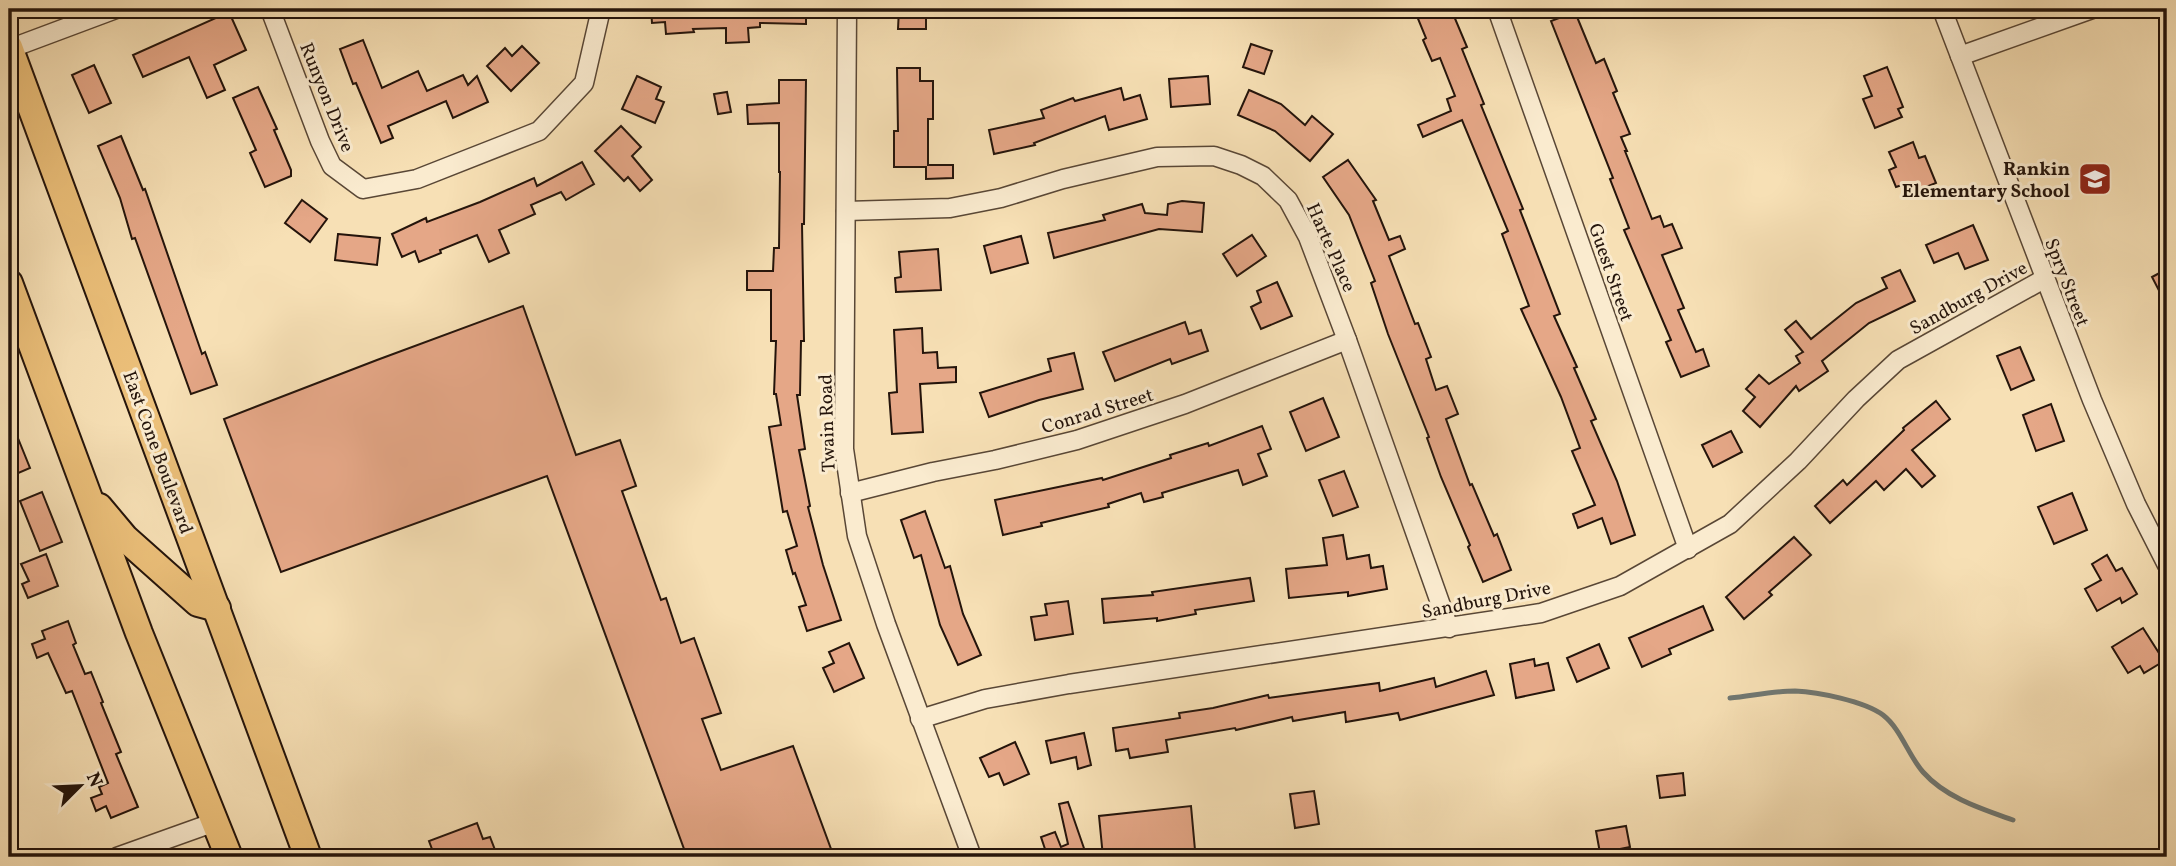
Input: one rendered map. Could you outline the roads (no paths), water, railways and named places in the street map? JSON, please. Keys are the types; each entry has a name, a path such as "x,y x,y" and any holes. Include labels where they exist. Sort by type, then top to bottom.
{"main road":[{"name":"East Cone Boulevard","path":"9,49 308,857"},
{"path":"9,283 139,633 229,857"},
{"path":"87,493 125,538 198,603 217,608"}],"street":[{"path":"9,49 116,9"},
{"name":"Runyon Drive","path":"270,9 332,166 363,190 417,179 539,131 584,83 601,9"},
{"name":"Twain Road","path":"847,9 844,449 850,494 857,536 920,719 972,857"},
{"name":"Guest Street","path":"1497,9 1688,549"},
{"name":"Spry Street","path":"1942,9 2044,279 2136,504 2167,565"},
{"path":"1960,56 2092,9"},
{"name":"Harte Place","path":"846,211 950,208 1001,198 1063,179 1157,158 1214,156 1263,176 1288,201 1308,236 1348,340 1449,628"},
{"name":"Sandburg Drive","path":"920,719 985,699 1069,684 1541,613 1620,586 1730,524 1798,461 1898,360 2044,279"},
{"name":"Conrad Street","path":"850,494 933,471 995,460 1077,440 1185,404 1348,340"},
{"path":"117,857 215,822"}],"waterway":[{"path":"1730,698 1795,691 1828,695 1864,705 1889,721 1923,772 1942,789 1965,802 2013,820"}],"place":[{"name":"Rankin Elementary School","path":"2095,179"}]}
